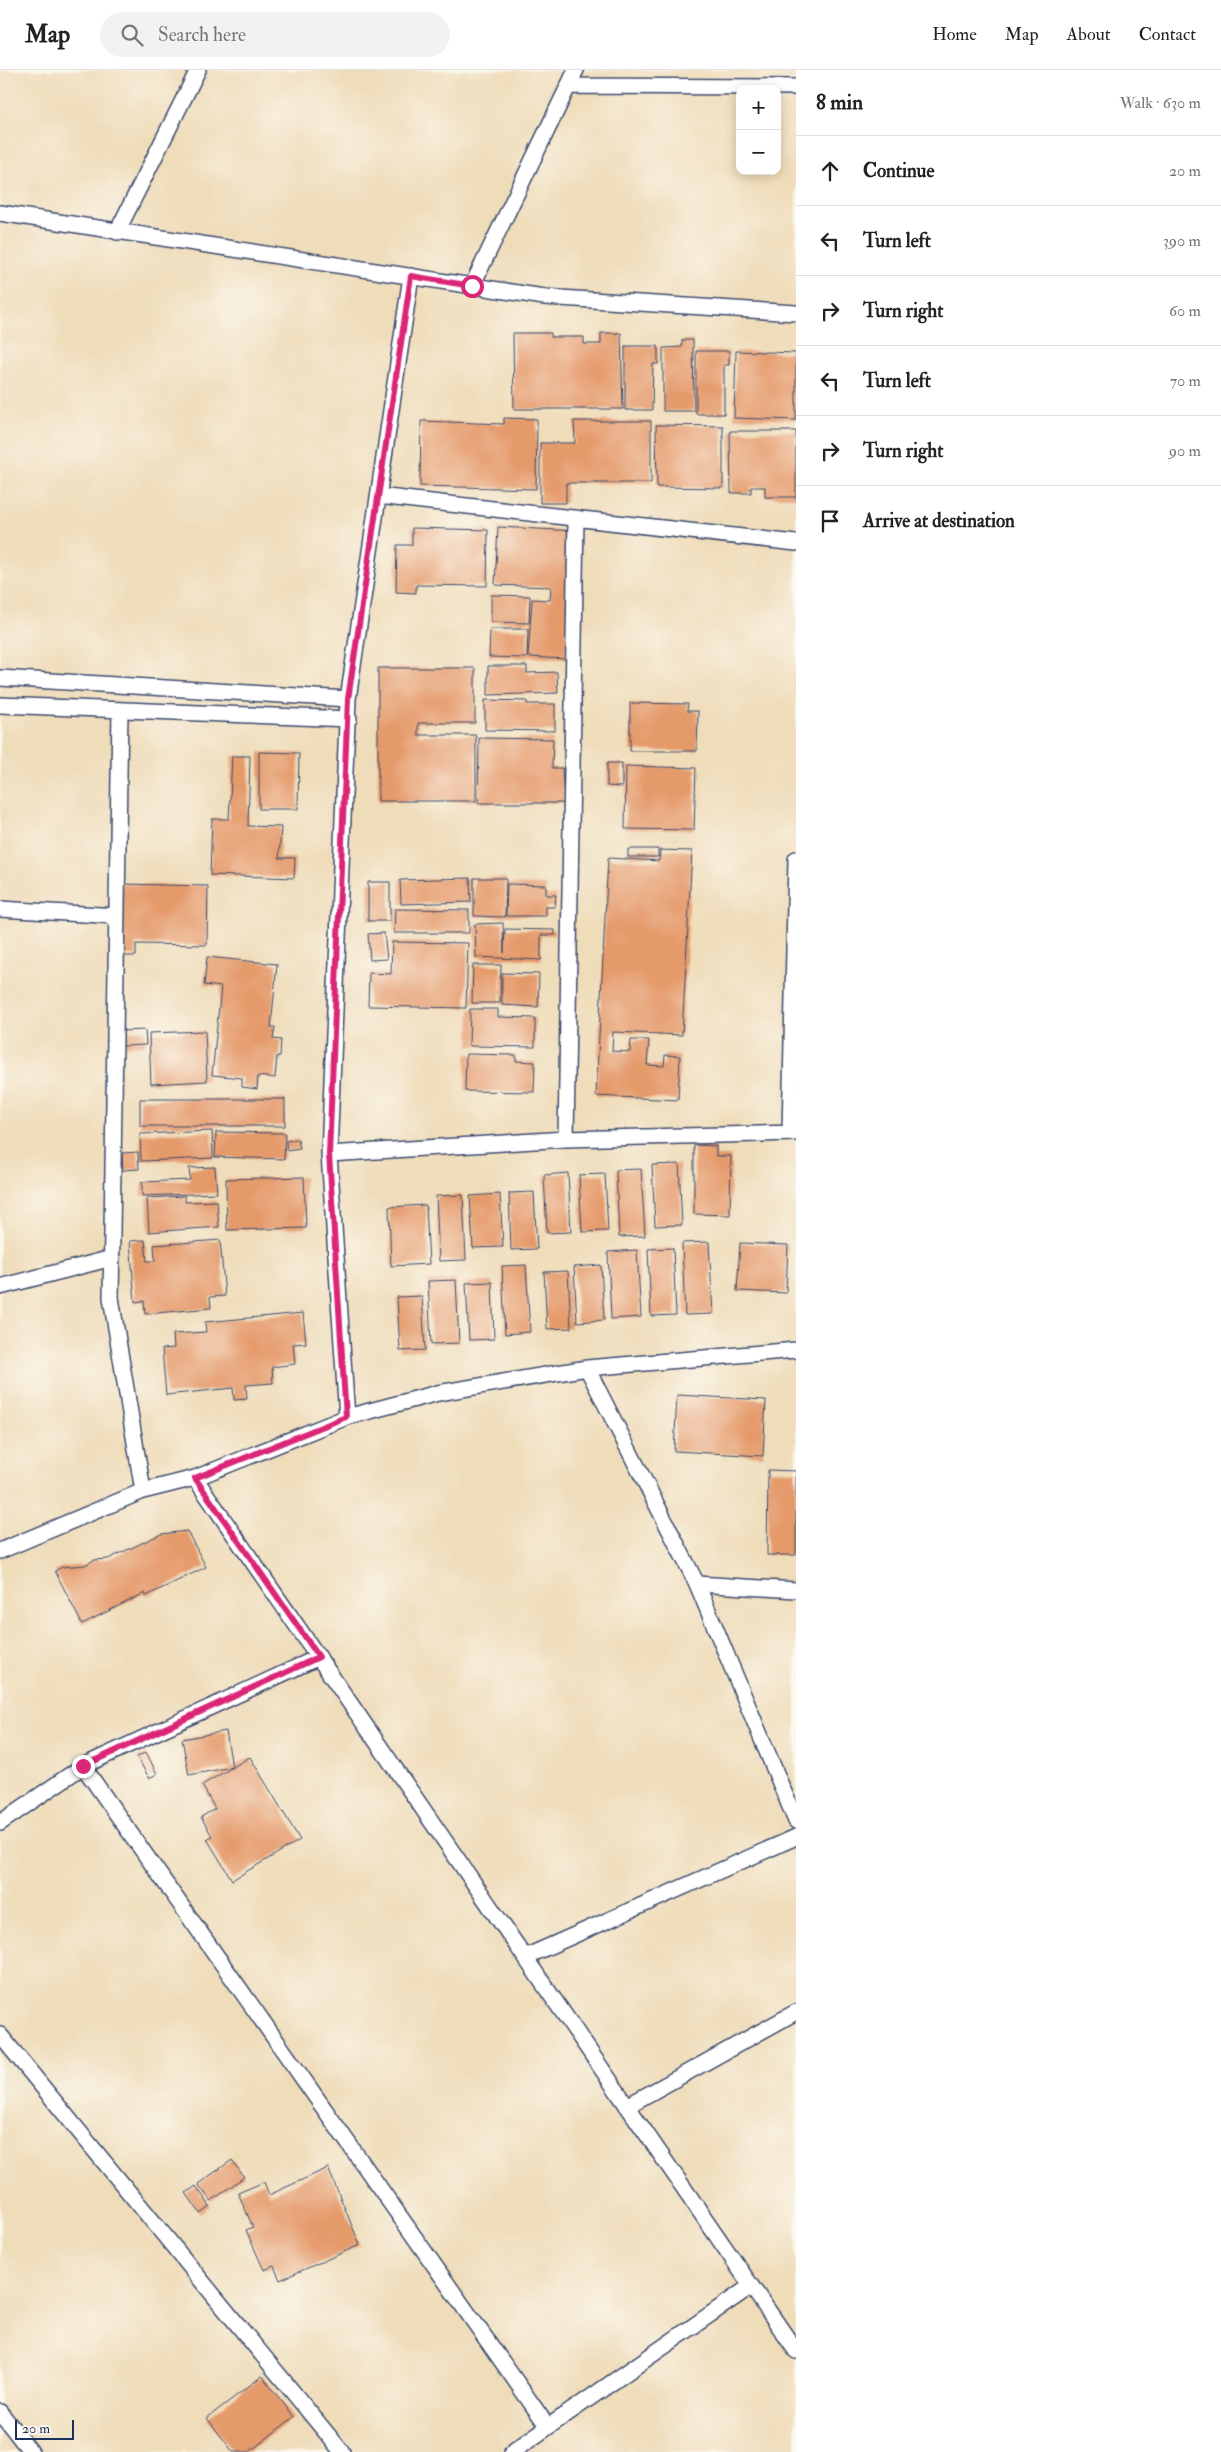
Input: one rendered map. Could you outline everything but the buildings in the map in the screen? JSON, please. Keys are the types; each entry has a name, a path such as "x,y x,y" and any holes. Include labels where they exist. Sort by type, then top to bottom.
{"street":[{"path":"117,232 198,70"},
{"path":"472,286 576,70"},
{"path":"568,86 796,87"},
{"path":"0,213 544,297 796,313"},
{"path":"346,1417 329,1154 349,720 348,699 411,276"},
{"path":"378,496 796,543"},
{"path":"566,1139 576,518"},
{"path":"0,678 348,699"},
{"path":"0,705 349,720"},
{"path":"120,710 111,1298 143,1491"},
{"path":"329,1154 566,1139 793,1133 796,859"},
{"path":"0,909 117,916"},
{"path":"0,1287 112,1258"},
{"path":"0,1550 143,1491 195,1478 346,1417 438,1393 587,1368 796,1350"},
{"path":"587,1368 697,1584 796,1821"},
{"path":"195,1478 796,2351"},
{"path":"697,1584 796,1590"},
{"path":"0,1823 83,1766 319,1657"},
{"path":"83,1766 548,2427"},
{"path":"525,1957 796,1837"},
{"path":"628,2106 796,2012"},
{"path":"0,2035 342,2452"},
{"path":"512,2452 751,2286"},
{"path":"0,2412 32,2452"}],"route":[{"path":"83,1766 319,1657 195,1478 346,1417 329,1154 349,720 348,699 411,276 472,286"}]}
